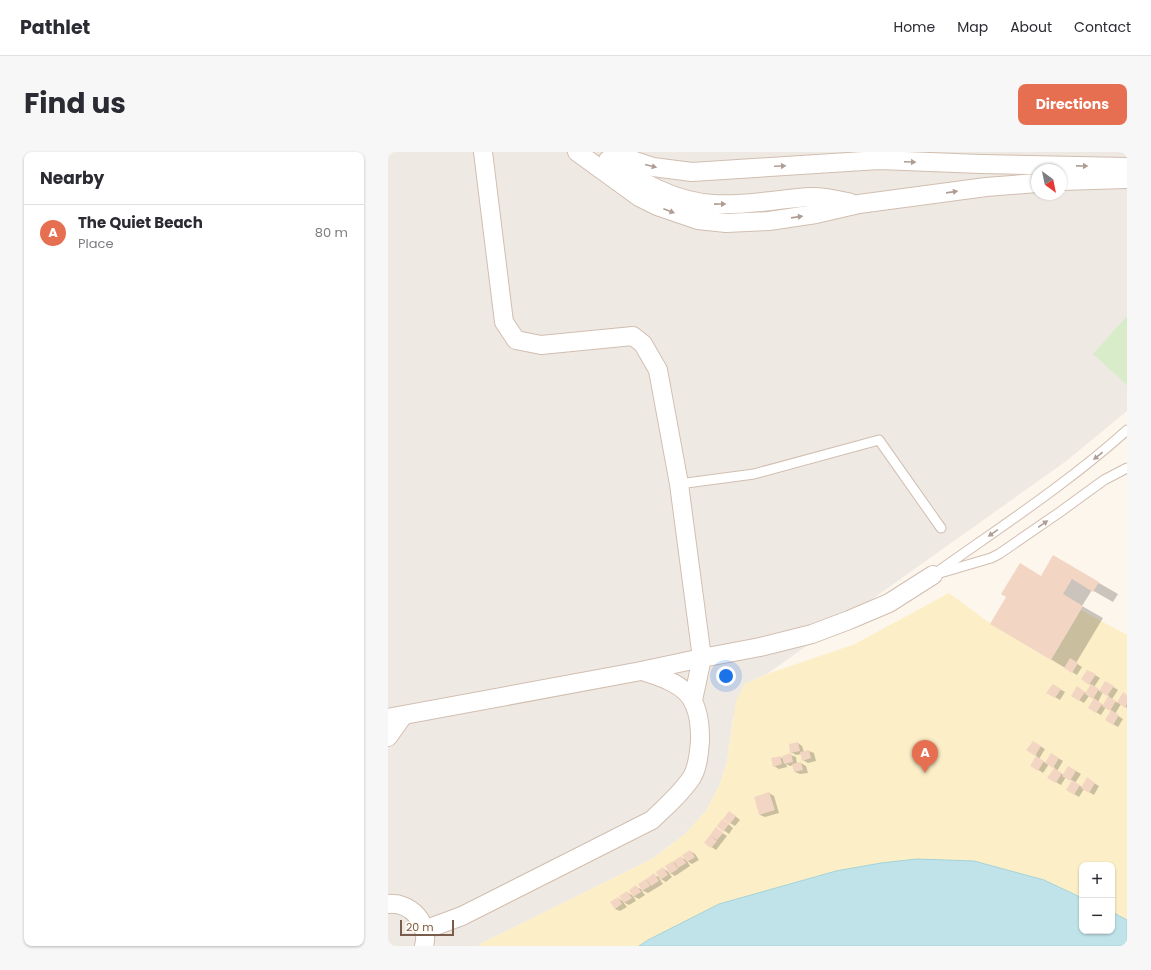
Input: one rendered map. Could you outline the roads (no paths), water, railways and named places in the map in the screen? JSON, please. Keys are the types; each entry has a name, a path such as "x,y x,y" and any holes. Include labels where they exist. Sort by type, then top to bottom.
{"street":[{"path":"389,899 409,908 416,914 422,921 424,938 462,916 652,820 677,797 692,776 699,754 700,726 693,700 702,658 679,484 658,370 643,344 634,336 541,345 516,340 504,322 483,152"},
{"path":"577,152 639,197 667,210 698,220 726,223 769,221 816,214 860,204 986,187 1031,183"},
{"path":"596,152 628,174 662,192 689,201 715,204 748,203 810,197 860,204"},
{"path":"614,152 653,167 692,172 879,160 1018,159 1037,164"},
{"path":"1042,164 1049,159 1053,152"},
{"path":"1067,166 1127,167"},
{"path":"1067,181 1127,179"},
{"path":"388,737 395,717 641,671 760,647 812,634 889,603 933,575"},
{"path":"641,671 664,678 682,688 693,700"}],"lane":[{"path":"933,575 1064,483 1127,430"},
{"path":"679,484 754,474 879,440 941,528"},
{"path":"933,575 991,558 999,554 1104,480 1127,468"}],"water":[{"path":"917,859 974,861 1044,880 1079,897 1079,934 1115,934 1115,914 1127,920 1127,946 639,946 719,904 836,871 881,863"}],"place":[{"name":"The Quiet Beach","path":"925,773"}]}
